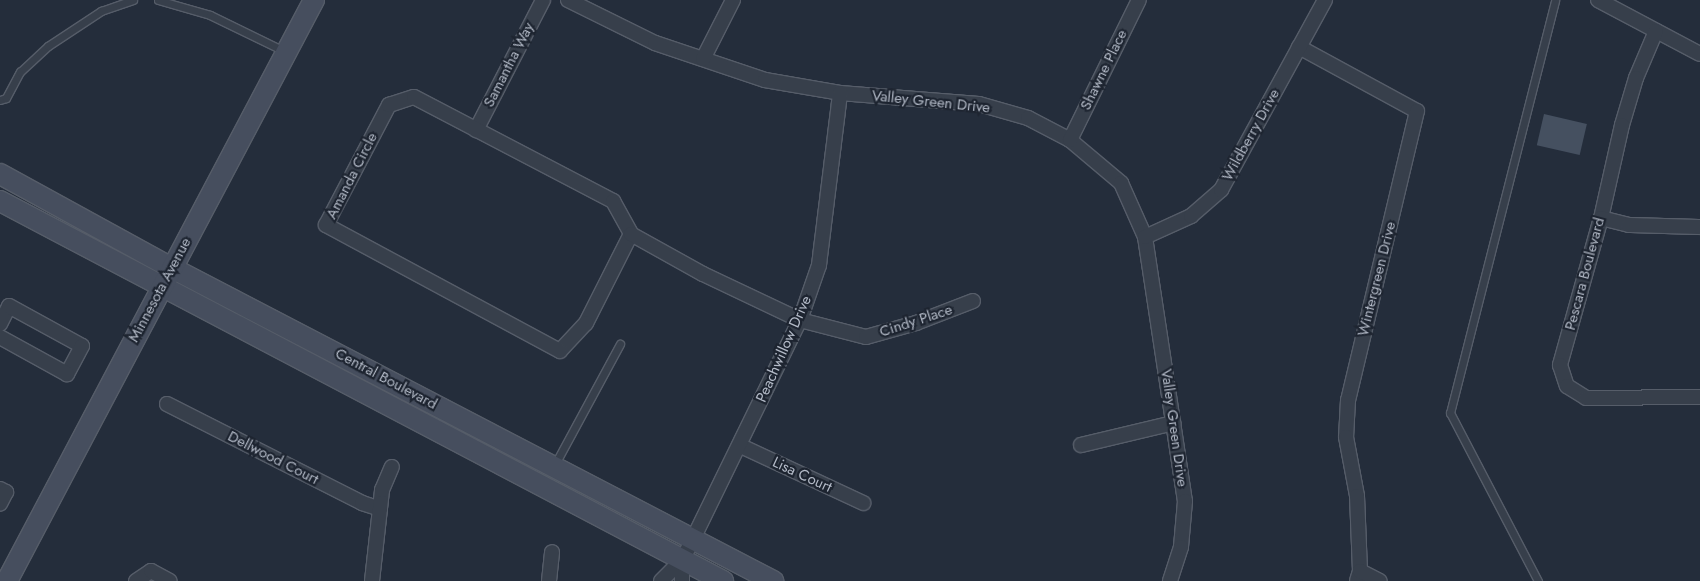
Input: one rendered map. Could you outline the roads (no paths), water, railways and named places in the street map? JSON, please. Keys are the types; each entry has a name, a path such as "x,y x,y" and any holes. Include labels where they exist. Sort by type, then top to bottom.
{"street":[{"name":"Minnesota Avenue","path":"6,581 314,0"},
{"name":"Samantha Way","path":"476,130 543,0"},
{"name":"Valley Green Drive","path":"568,0 655,43 765,80 840,94 979,104 1028,118 1070,140 1121,183 1145,237 1185,501 1181,547 1170,581"},
{"path":"703,59 733,0"},
{"name":"Shawne Place","path":"1070,140 1139,0"},
{"name":"Wildberry Drive","path":"1145,237 1191,216 1221,190 1325,0"},
{"path":"1598,0 1700,54"},
{"name":"Pescara Boulevard","path":"1656,31 1633,87 1601,218 1560,365 1562,378 1567,386 1586,398 1700,398"},
{"name":"Wintergreen Drive","path":"1299,47 1417,111 1348,400 1346,437 1357,496 1359,576"},
{"name":"Peachwillow Drive","path":"660,581 682,560 741,446 800,320 819,265 840,94"},
{"name":"Amanda Circle","path":"414,97 613,201 631,234 586,323 560,351 326,225 389,105 414,97"},
{"name":"Central Boulevard","path":"0,174 172,268 773,581"},
{"name":"Central Boulevard","path":"0,201 161,288 723,581"},
{"path":"1601,218 1629,224 1700,227"},
{"path":"631,234 703,274 800,320"},
{"name":"Cindy Place","path":"800,320 866,337 916,323 973,301"},
{"path":"0,337 67,374 82,346 9,306 1,320"},
{"name":"Dellwood Court","path":"167,404 362,503 380,509"},
{"path":"1081,445 1173,423"},
{"name":"Lisa Court","path":"741,446 863,503"},
{"path":"372,581 382,490 392,467"},
{"path":"0,489 6,492 0,504"},
{"path":"549,581 552,552"},
{"name":"Peachwillow Drive","path":"682,560 682,581"},
{"path":"136,581 151,571 170,581"},
{"path":"1359,576 1380,581"}],"lane":[{"path":"0,100 6,98 20,72 48,46 101,11 133,0"},
{"path":"158,0 210,15 286,52"},
{"path":"1538,581 1450,413 1555,0"},
{"path":"554,466 620,344"}]}
